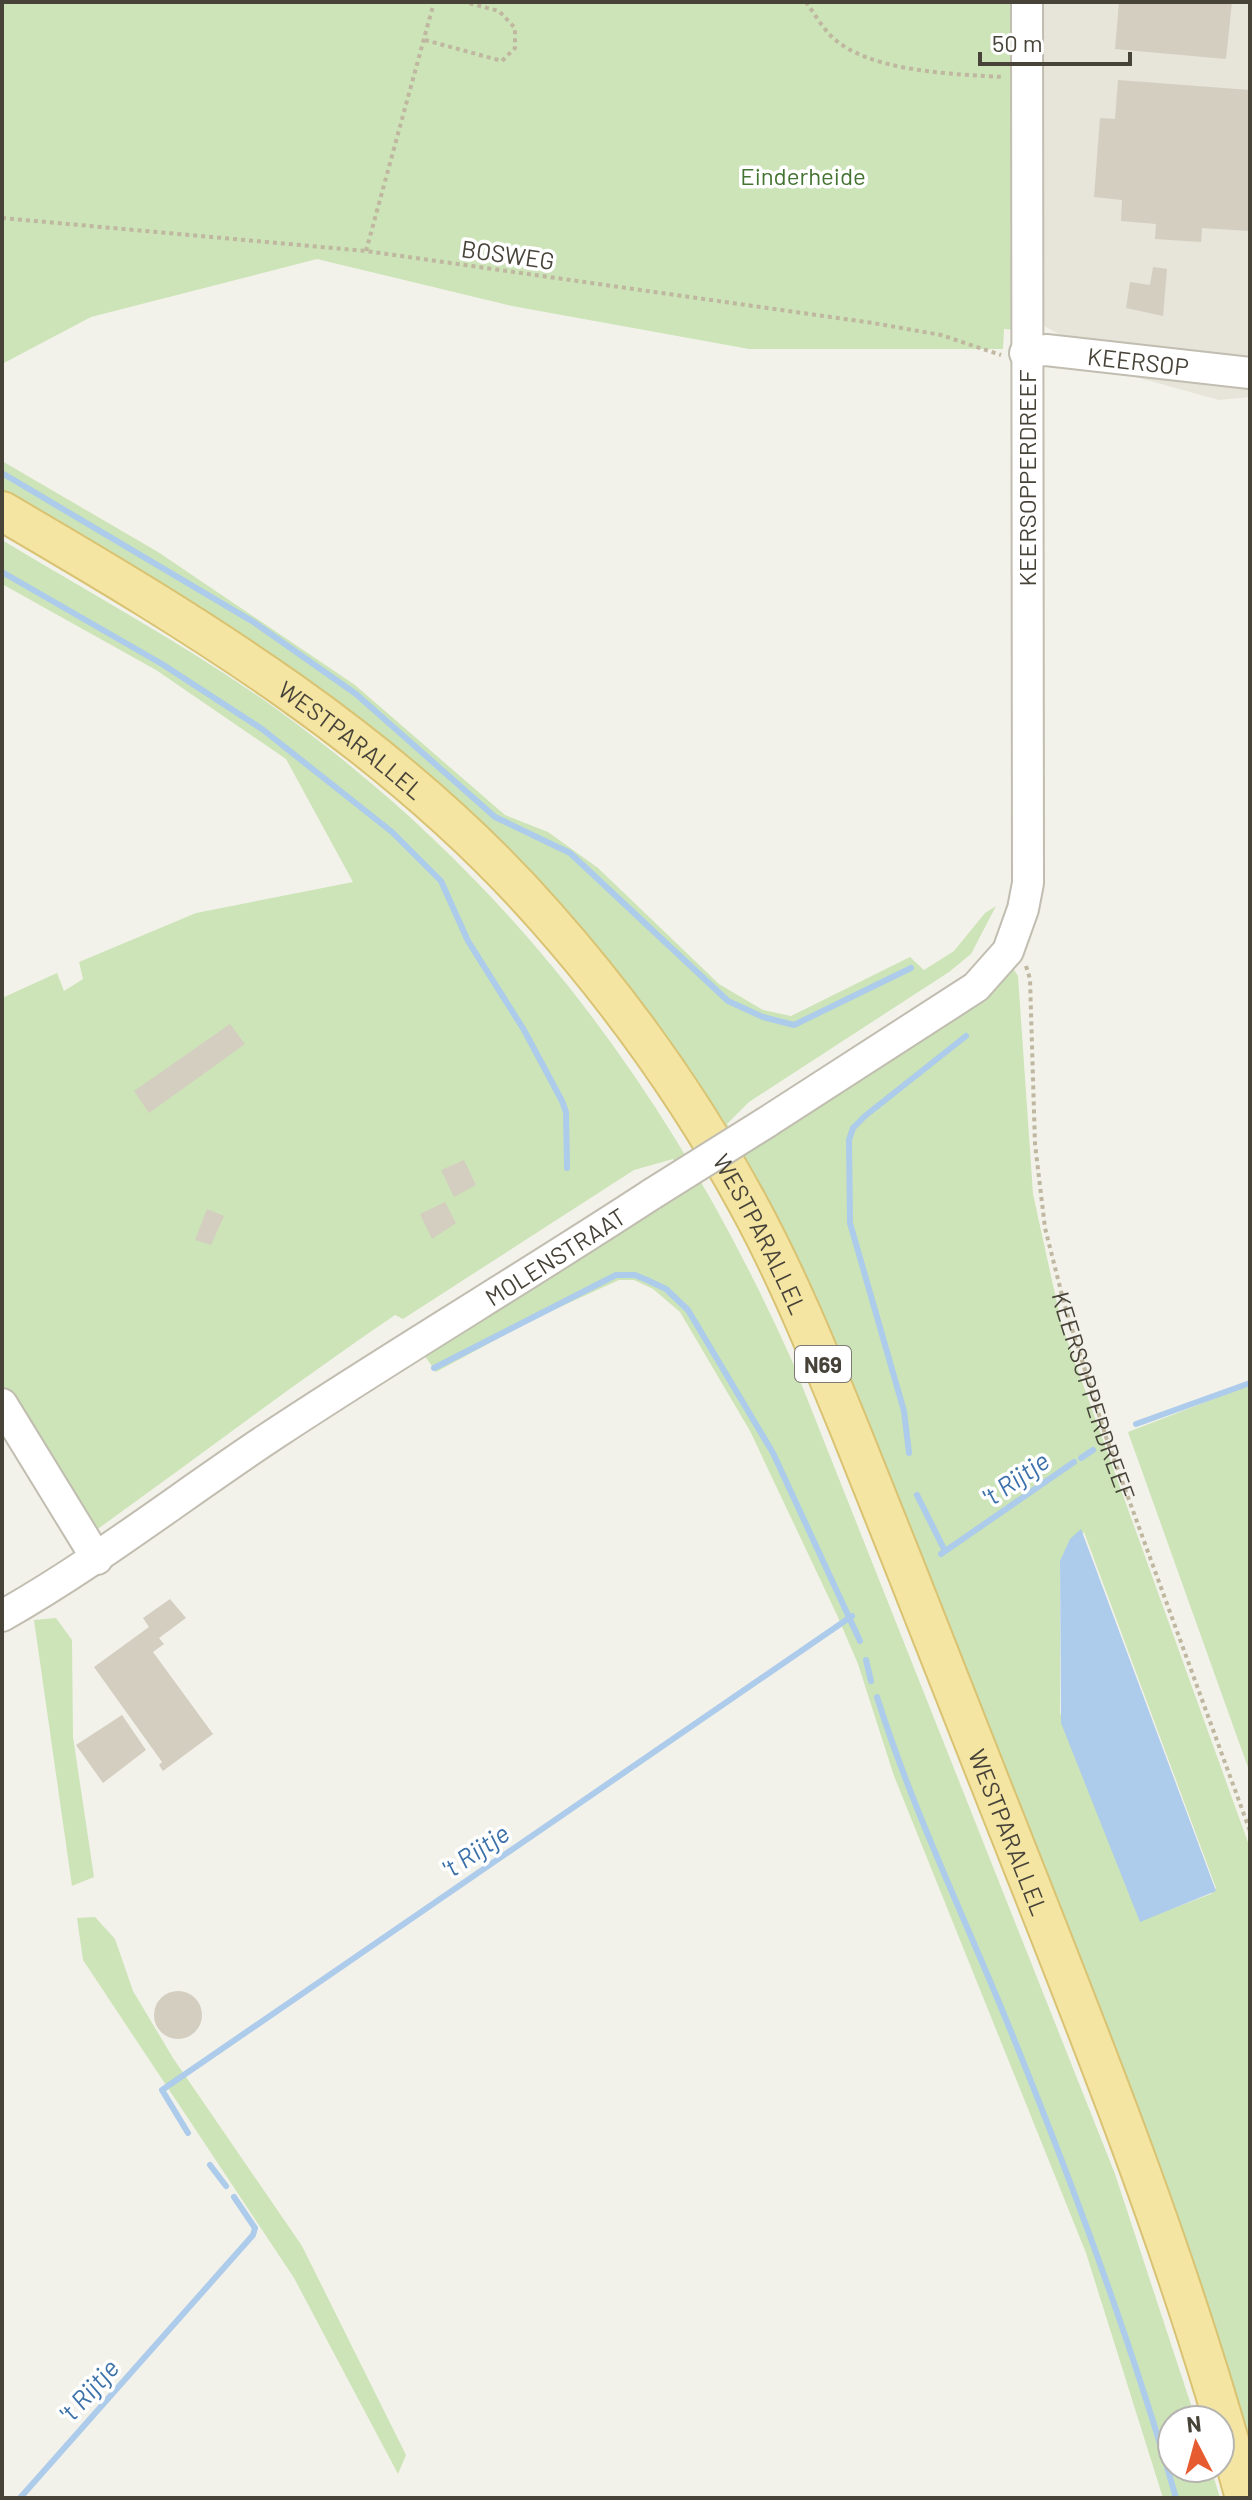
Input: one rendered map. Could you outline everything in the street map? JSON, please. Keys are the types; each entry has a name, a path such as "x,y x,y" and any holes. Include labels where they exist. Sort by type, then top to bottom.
{"main road":[{"name":"WESTPARALLEL","path":"2,511 225,645 324,714 391,766 459,826 544,915 607,988 693,1111 751,1209 817,1350 870,1480 1140,2168 1245,2498"},
{"name":"WESTPARALLEL","path":"2,533 225,667 312,728 436,831 538,939 588,998 673,1120 734,1219 811,1387 1071,2039 1197,2404"}],"street":[{"name":"KEERSOPPERDREEF","path":"1008,951 1020,920 1028,883 1015,355 1027,2"},
{"name":"KEERSOP","path":"1015,355 1046,350 1250,373"},
{"name":"MOLENSTRAAT","path":"2,1616 97,1559 216,1473 373,1368 767,1122 976,987 1008,951"},
{"path":"2,1404 97,1559"}],"path":[{"path":"366,251 434,2"},
{"path":"424,40 502,61 515,48 515,28 499,11 464,2"},
{"path":"806,2 831,37 858,55 940,74 1025,79"},
{"name":"BOSWEG","path":"2,218 366,251 873,323 941,335 1015,355"},
{"name":"KEERSOPPERDREEF","path":"1008,951 1023,963 1030,979 1035,1144 1045,1228 1064,1303 1106,1437 1250,1831"}],"shaded area":[{"path":"1037,2 1250,2 1250,397 1219,400 1132,376 1034,320"}],"green space":[{"name":"Einderheide","path":"2,2 1017,2 1015,330 1004,329 1003,349 749,349 512,306 317,259 91,317 2,364"},
{"path":"2,461 158,552 355,685 505,815 548,832 598,868 719,984 763,1010 791,1016 910,957 924,970 954,951 985,913 996,906 971,954 949,972 749,1102 727,1124 741,1146 1011,965 1018,976 1033,1194 1062,1326 1250,1848 1250,2491 1236,2454 1236,2404 1217,2404 775,1244 483,842 2,505","holes":["1084,1532 1216,1888 1211,1894 1140,1921 1060,1713 1060,1561"]},
{"path":"2,540 242,685 361,775 440,846 513,921 579,1000 640,1084 695,1172 746,1265 793,1363 1115,2174 1191,2404 1156,2404 1156,2476 1086,2253 894,1776 858,1664 750,1431 680,1312 653,1289 634,1280 619,1280 538,1317 436,1372 422,1352 686,1180 673,1159 634,1170 403,1319 395,1315 92,1533 2,1401 2,998 57,973 64,991 83,979 79,962 196,913 353,882 286,759 156,670 2,584"},
{"path":"1250,1385 1250,1773 1128,1432"},
{"path":"56,1618 72,1640 73,1737 94,1877 72,1886 34,1620"},
{"path":"95,1917 115,1939 133,1991 173,2058 302,2246 406,2455 398,2474 294,2278 83,1960 77,1918"},
{"path":"1159,2484 1216,2484 1220,2498 1163,2498"}],"water":[{"path":"1081,1529 1216,1891 1140,1922 1061,1723 1060,1561 1070,1539"}],"building":[{"path":"1119,2 1232,2 1226,59 1115,49"},
{"path":"1118,80 1250,90 1250,231 1202,228 1201,242 1155,239 1156,224 1121,221 1122,200 1094,197 1100,118 1115,119"},
{"path":"1153,267 1167,269 1163,316 1126,308 1130,282 1150,285"},
{"path":"230,1024 245,1044 149,1113 134,1091"},
{"path":"464,1160 476,1185 454,1197 441,1170"},
{"path":"445,1202 456,1223 432,1239 420,1214"},
{"path":"207,1209 224,1216 211,1245 195,1240"},
{"path":"170,1599 186,1618 159,1638 164,1644 153,1652 213,1734 163,1771 159,1765 162,1762 94,1667 149,1627 143,1618"},
{"path":"122,1715 146,1750 103,1783 76,1745"},
{"path":"178,1991 195,1998 202,2015 195,2032 178,2039 161,2032 154,2015 161,1998"}],"waterway":[{"path":"2,473 255,623 356,694 495,817 570,853 728,1001 763,1017 794,1025 911,968"},
{"path":"2,572 162,664 262,729 392,832 441,881 468,941 524,1030 562,1101 566,1112 567,1168"},
{"path":"909,1453 904,1411 850,1223 849,1140 853,1128 865,1116 966,1036"},
{"path":"434,1368 616,1275 635,1275 666,1289 688,1310 773,1453 860,1641"},
{"name":"'t Rijtje","path":"1136,1424 1250,1383"},
{"name":"'t Rijtje","path":"1081,1458 1093,1450"},
{"name":"'t Rijtje","path":"941,1554 1074,1462"},
{"path":"917,1495 945,1551"},
{"name":"'t Rijtje","path":"188,2133 162,2090 852,1616"},
{"path":"866,1660 871,1681"},
{"path":"877,1697 920,1817 1003,2012 1074,2192 1118,2314 1176,2498"},
{"name":"'t Rijtje","path":"210,2165 226,2186"},
{"name":"'t Rijtje","path":"20,2498 253,2235 255,2228 234,2197"}]}
